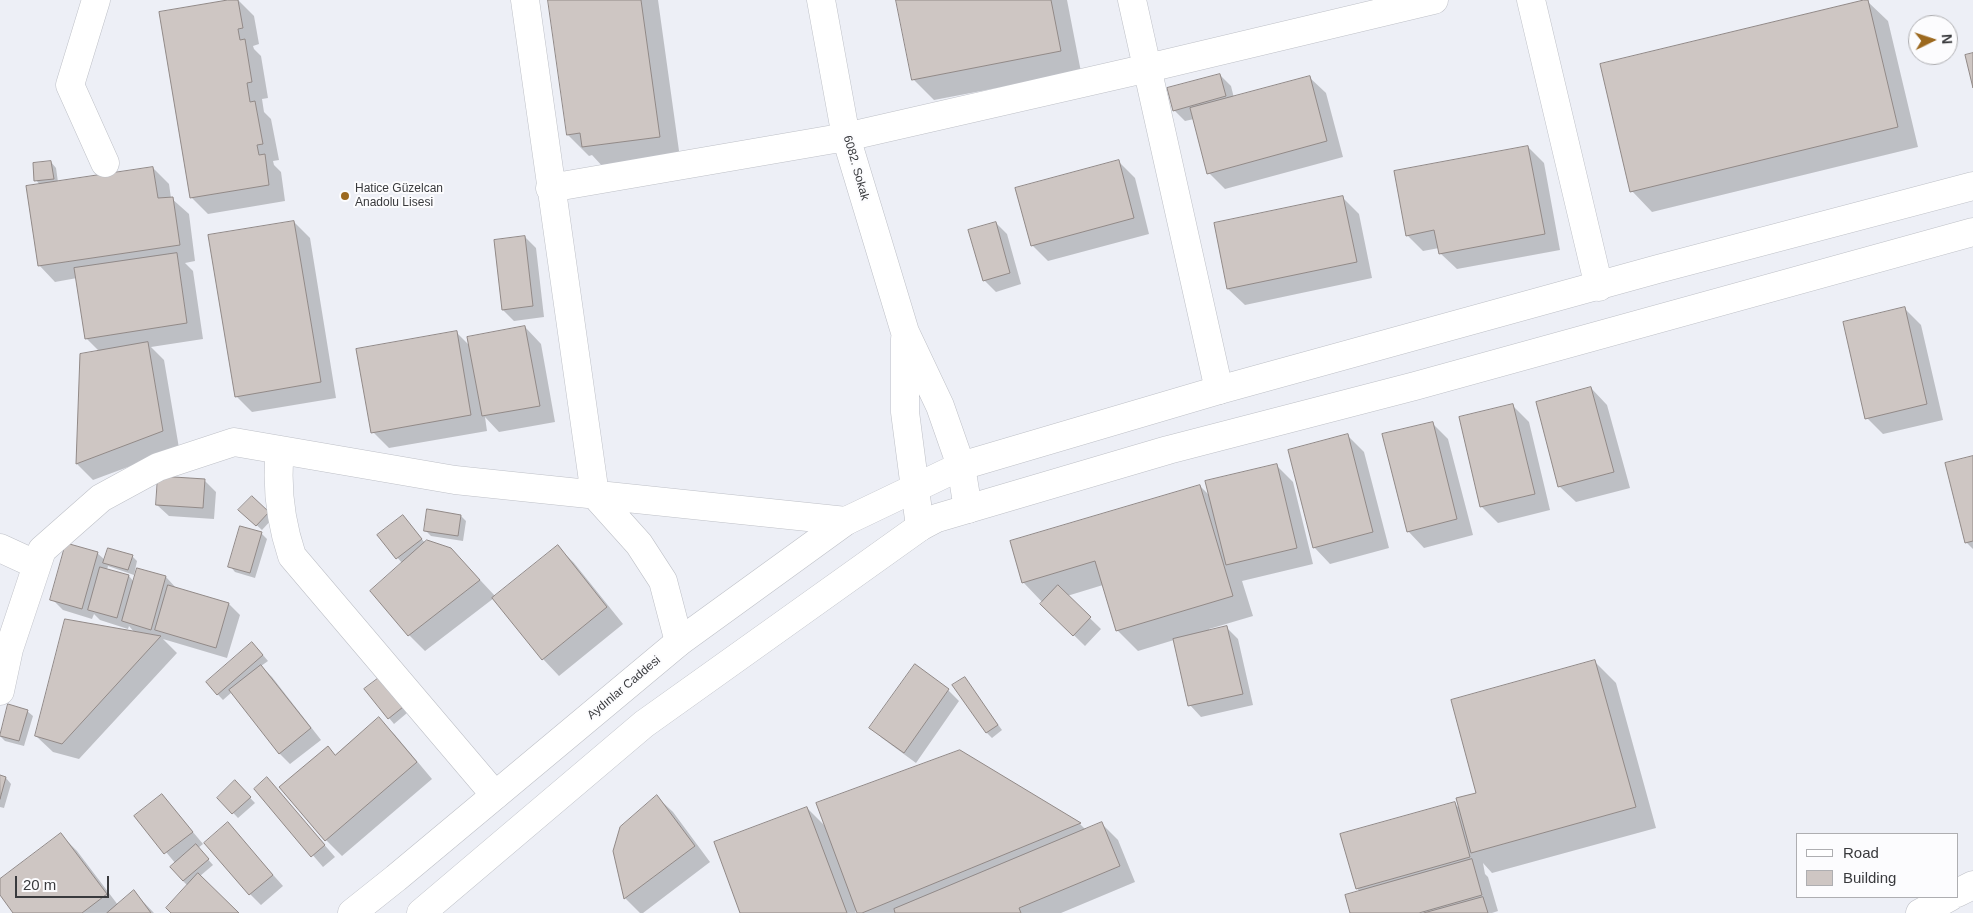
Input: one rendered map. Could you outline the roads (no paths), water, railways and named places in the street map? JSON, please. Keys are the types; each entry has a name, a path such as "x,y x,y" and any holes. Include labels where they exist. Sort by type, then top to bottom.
{"main road":[{"path":"96,0 70,85 105,163"},
{"path":"525,0 550,188 595,495 638,544 663,581 679,642"},
{"name":"6082. Sokak","path":"821,0 846,137 905,332"},
{"path":"1132,0 1219,390"},
{"path":"550,188 846,137 1434,0"},
{"path":"1531,0 1599,286"},
{"name":"Aydınlar Caddesi","path":"352,913 679,642 846,521 961,466 1219,390 1973,186"},
{"path":"421,913 644,724 920,526 937,518 1168,450 1416,386 1973,232"},
{"path":"905,332 940,406 961,466 968,509"},
{"path":"905,332 905,412 920,526"},
{"path":"0,691 9,649 42,550 101,498 158,466 234,442 454,480 846,521"},
{"path":"280,450 278,493 285,536 292,556 495,795"},
{"path":"0,548 37,565"},
{"path":"1958,892 1973,885"},
{"path":"1920,913 1948,898"}],"place":[{"name":"Hatice Güzelcan Anadolu Lisesi","path":"345,196"}]}
